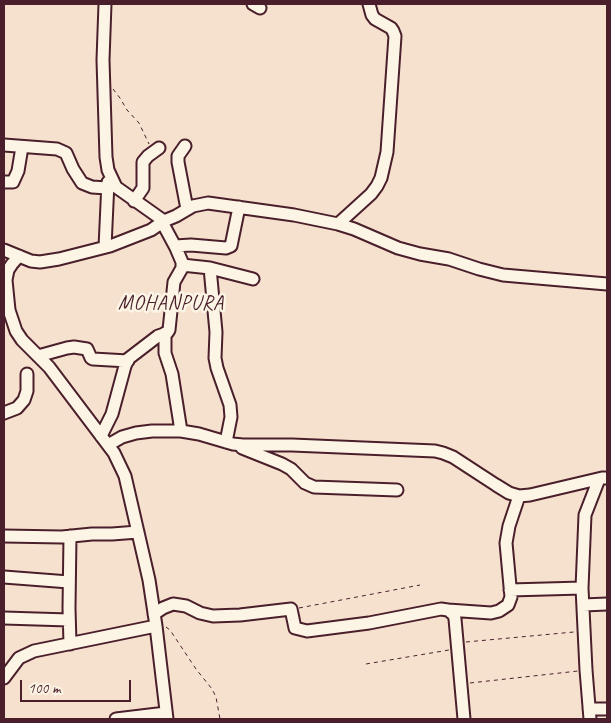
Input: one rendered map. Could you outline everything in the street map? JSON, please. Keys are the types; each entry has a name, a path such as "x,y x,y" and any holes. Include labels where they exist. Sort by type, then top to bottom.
{"street":[{"path":"105,4 103,29 106,157 108,170 105,247"},
{"path":"338,224 371,194 377,186 383,173 387,152 395,36 390,28 375,19 369,4"},
{"path":"4,145 57,149 66,153 82,183 92,187 108,188"},
{"path":"184,146 178,156 178,162 187,209"},
{"path":"4,182 13,182 18,171 22,147"},
{"path":"134,201 144,188 143,162 158,148"},
{"path":"104,440 128,361 131,356 169,330 174,282 181,272 182,265 176,246 163,222 116,187 108,170"},
{"path":"4,250 31,261 40,262 58,259 105,247 151,230 193,206 208,203 294,215 338,224 398,248 448,259 503,275 607,284"},
{"path":"176,246 191,245 226,248 231,246 239,207"},
{"path":"19,256 8,270 6,280 9,310 16,331 22,340 49,367 114,453 125,476 149,580 167,716 116,719"},
{"path":"182,265 210,268 253,279"},
{"path":"210,268 216,332 215,358 230,405 229,443"},
{"path":"165,333 166,354 172,374 181,431"},
{"path":"38,356 67,348 84,348 87,349 90,358 93,359 128,361"},
{"path":"4,413 17,408 24,400 27,391 27,374"},
{"path":"104,440 152,431 181,431 199,434 229,443 282,464 291,469 305,483 314,487 397,490"},
{"path":"229,443 443,452 496,486 519,496 603,479"},
{"path":"603,479 585,515 582,588 590,714 607,708"},
{"path":"154,614 173,604 186,606 200,613 213,616 291,610 295,628 308,631 369,623 441,609 491,613 499,611 508,605 510,597 506,543 509,526 519,496"},
{"path":"4,536 49,537 138,532"},
{"path":"70,536 70,644"},
{"path":"4,577 69,582"},
{"path":"510,590 582,588"},
{"path":"583,605 607,604"},
{"path":"448,610 454,615 464,719"},
{"path":"4,618 69,620"},
{"path":"4,678 19,658 34,651 156,626"}],"path":[{"path":"104,82 115,92 127,110 139,123 149,144 158,148"},
{"path":"291,610 420,585"},
{"path":"156,626 164,626 170,630 212,690 216,696 220,719"},
{"path":"366,664 457,646 584,631"},
{"path":"461,684 586,670"}],"district":[{"name":"MOHANPURA","path":"171,304"}]}
